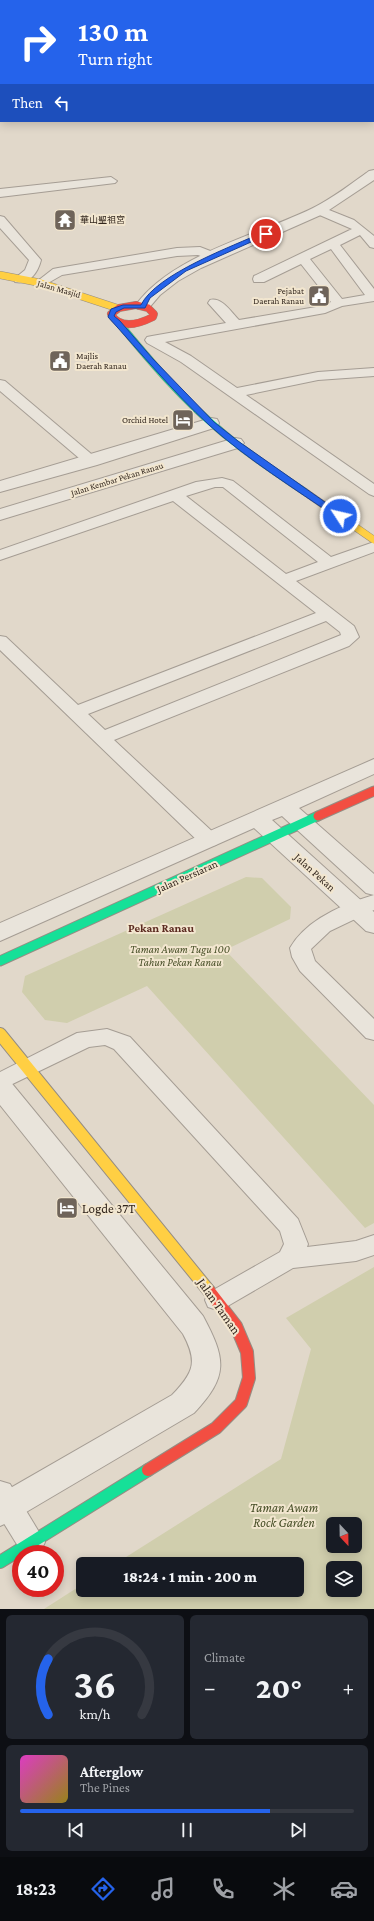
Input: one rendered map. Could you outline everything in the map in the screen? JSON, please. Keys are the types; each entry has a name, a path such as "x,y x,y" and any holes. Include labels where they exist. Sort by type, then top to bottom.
{"street":[{"path":"143,306 148,297 184,270 319,210 374,174"},
{"name":"Jalan Masjid","path":"0,276 41,283 117,308"},
{"path":"118,322 131,324 144,323 153,318 154,314 148,308 143,306 117,308 113,311 111,317 118,322 150,360 211,423 235,443 374,540"},
{"path":"144,323 176,386"},
{"path":"0,487 91,461 211,423"},
{"name":"Jalan Kembar Pekan Ranau","path":"0,515 235,443"},
{"path":"91,461 113,480"},
{"path":"0,933 374,766"},
{"name":"Jalan Persiaran","path":"0,961 374,791"},
{"path":"284,806 374,887"},
{"name":"Jalan Pekan","path":"256,819 275,836 366,906 374,925"},
{"name":"Jalan Taman","path":"0,1034 218,1300 236,1326 247,1352 249,1378 241,1403 216,1428 0,1562"},
{"path":"0,1087 193,1325 201,1340 207,1358 206,1374 197,1390 182,1404 3,1504"}],"lane":[{"path":"0,193 111,180"},
{"path":"319,210 342,218 361,230 374,244"},
{"path":"0,220 35,260 31,272 20,279"},
{"path":"259,278 361,230"},
{"path":"152,340 325,309 340,303 374,297 333,244"},
{"path":"41,283 58,272 177,252 200,251 214,257"},
{"path":"303,258 340,303"},
{"path":"215,303 236,325"},
{"path":"152,340 186,359 374,491"},
{"path":"233,393 318,376 367,372 374,382"},
{"path":"0,384 91,461"},
{"path":"0,555 211,483 221,482 228,484 329,563"},
{"path":"102,738 343,642 350,637 348,630 175,495"},
{"path":"284,580 374,547"},
{"path":"75,713 328,614"},
{"path":"0,641 208,840"},
{"path":"366,906 315,930 305,938 300,948 302,957 307,966 374,1032"},
{"path":"0,1082 85,1039 107,1037 122,1043 290,1226 296,1244 289,1259"},
{"path":"218,1300 289,1259 356,1251 374,1245"},
{"path":"3,1504 31,1542"}],"green space":[{"name":"Taman Awam Tugu 100 Tahun Pekan Ranau","path":"246,877 262,878 291,907 290,919 225,950 374,1105 374,1223 365,1228 147,986 67,1023 45,1020 22,992 25,976"},
{"name":"Taman Awam Rock Garden","path":"374,1267 374,1609 44,1609 76,1588 76,1597 304,1597 304,1557 126,1557 281,1459 311,1349 286,1318"}],"traffic: fast":[{"path":"118,322 163,374 211,423 245,450 305,492"},
{"path":"0,961 318,816"},
{"path":"0,1562 148,1470"}],"traffic: slow":[{"path":"0,275 41,283 117,308"},
{"path":"305,492 374,540"},
{"path":"0,1034 209,1291"}],"traffic: jam":[{"path":"136,305 148,308 154,314 153,317 136,324 124,324 118,323 111,314 116,309 136,305"},
{"path":"318,816 374,791"},
{"path":"148,1470 216,1428 241,1403 249,1378 247,1352 236,1326 209,1291"}],"place":[{"name":"華山聖祖宮","path":"65,220"},
{"name":"Pejabat Daerah Ranau","path":"319,296"},
{"name":"Majlis Daerah Ranau","path":"60,361"},
{"name":"Orchid Hotel","path":"183,420"},
{"name":"Logde 37T","path":"67,1208"}],"district":[{"name":"Pekan Ranau","path":"161,928"}],"route":[{"path":"266,234 184,270 148,297 143,306 123,306 117,308 111,314 111,317 118,322 150,360 211,423 235,443 340,516"}]}
